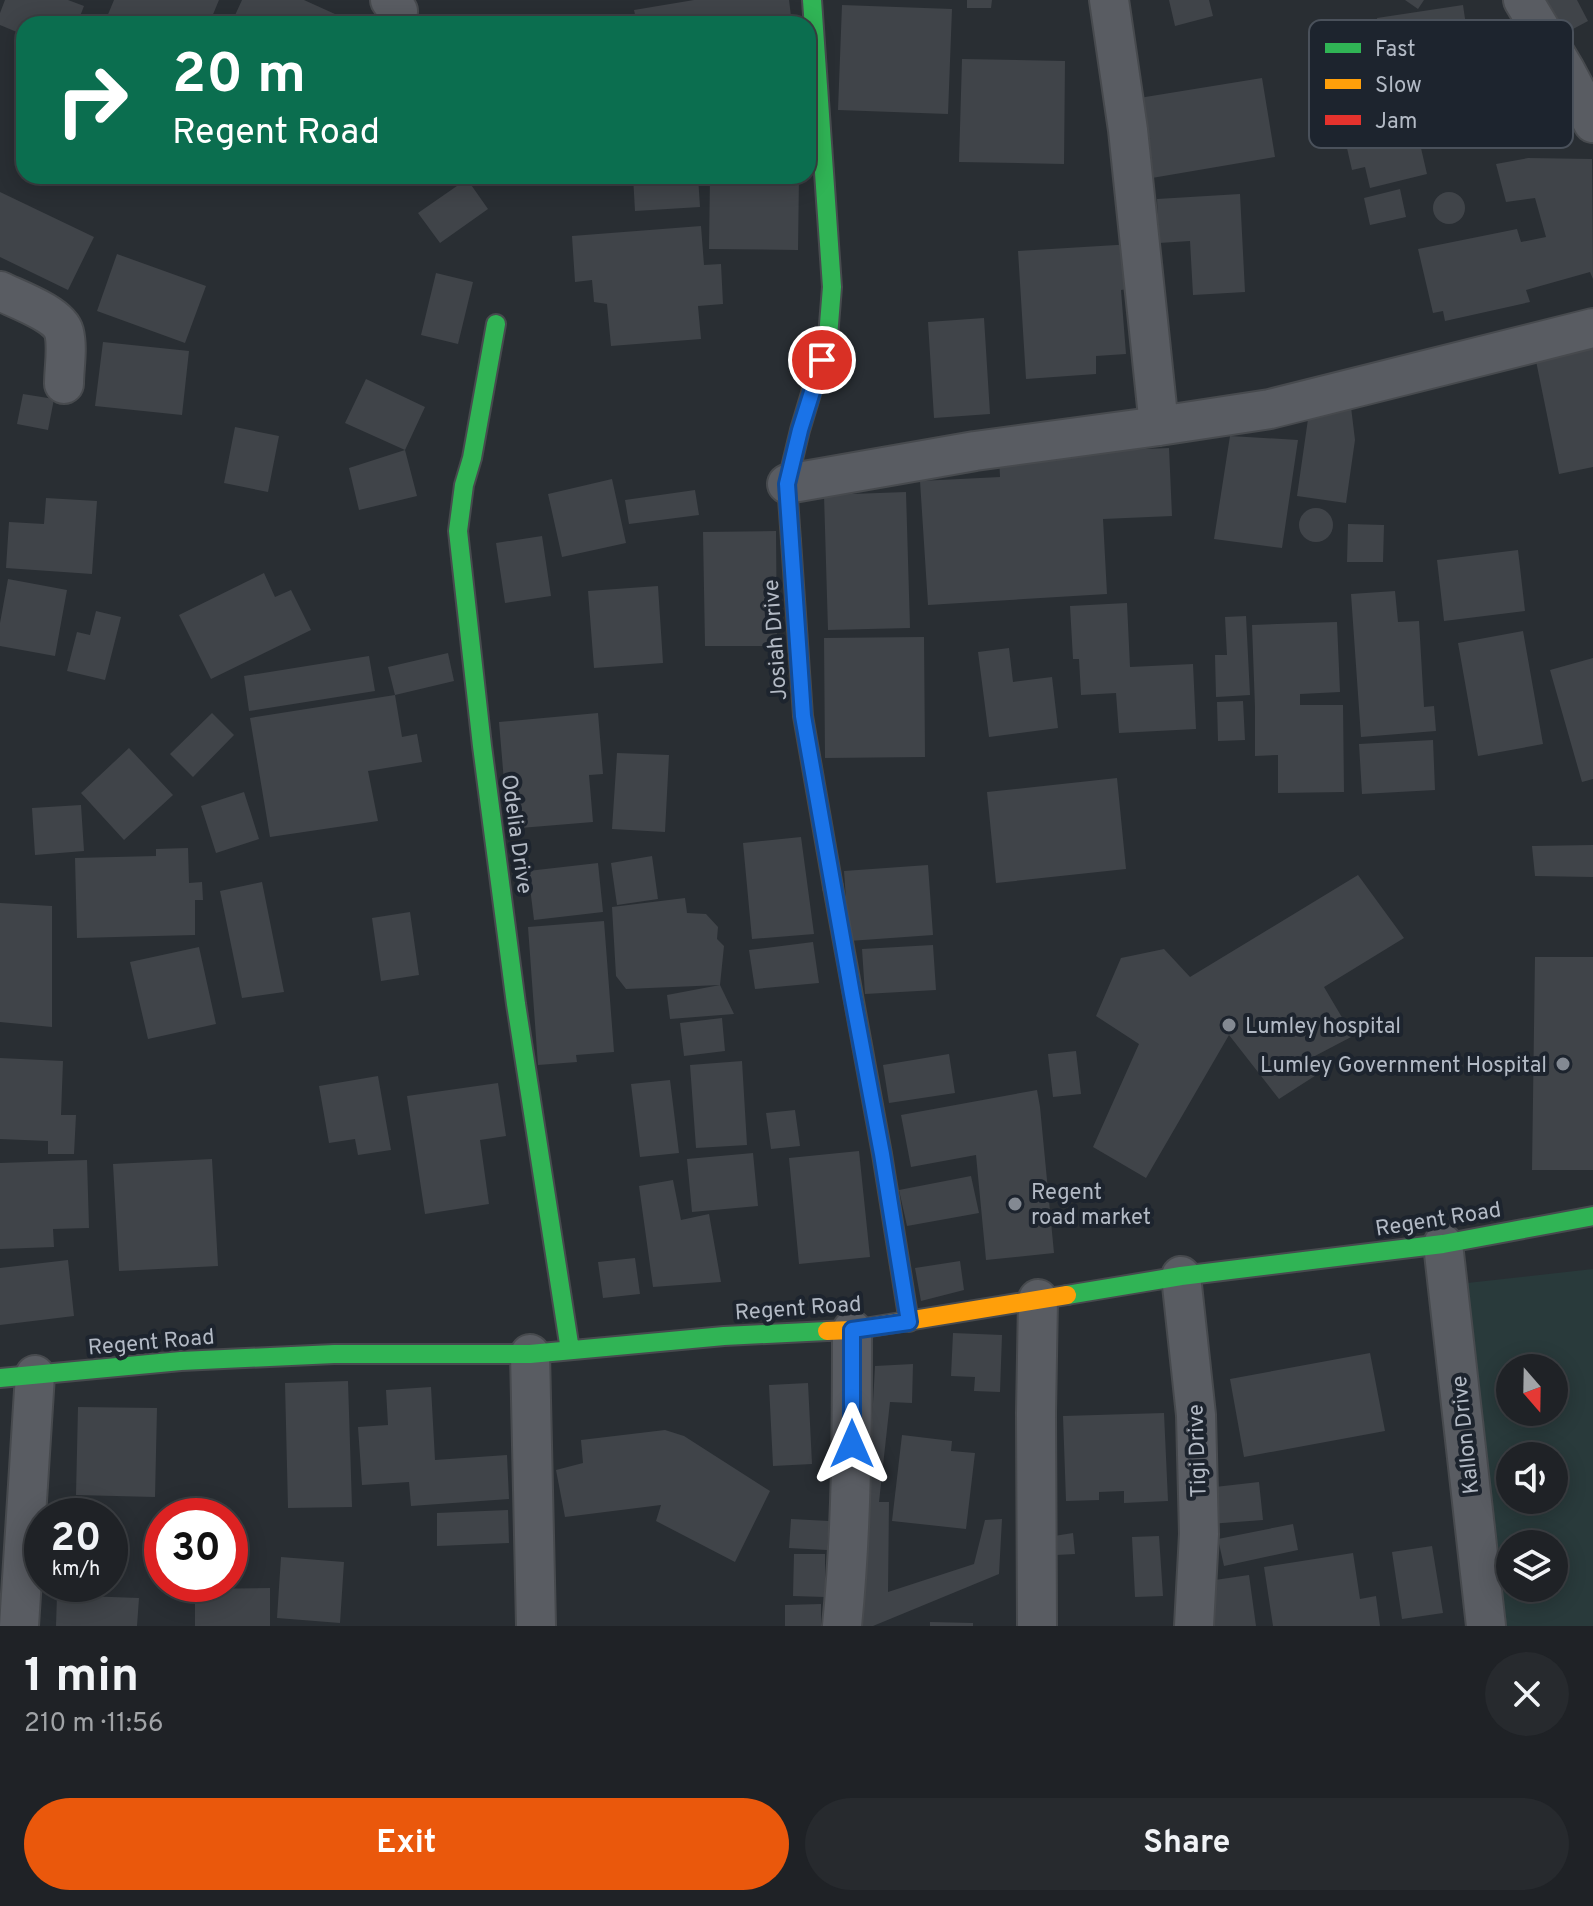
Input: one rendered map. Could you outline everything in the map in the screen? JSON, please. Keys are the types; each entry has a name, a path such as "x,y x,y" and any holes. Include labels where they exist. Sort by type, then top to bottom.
{"street":[{"path":"1109,0 1128,130 1159,426"},
{"path":"1523,0 1540,20"},
{"name":"Josiah Drive","path":"816,57 832,287 828,337 787,484 803,716 909,1322"},
{"path":"1579,64 1593,123"},
{"path":"0,291 54,318 63,328 64,384"},
{"name":"Odelia Drive","path":"496,324 472,458 464,485 458,531 512,974 570,1350"},
{"path":"787,484 975,451 1270,409 1593,328"},
{"name":"Regent Road","path":"18,1377 181,1361 319,1355 530,1354 724,1336 852,1330 1181,1276 1443,1244 1593,1216"},
{"name":"Kallon Drive","path":"1443,1244 1486,1626"},
{"name":"Tigi Drive","path":"1181,1276 1196,1415 1199,1534 1194,1626"},
{"path":"1037,1626 1038,1299"},
{"path":"842,1626 852,1473 852,1330"},
{"path":"530,1354 536,1626"},
{"path":"18,1377 19,1626"}],"shaded area":[{"path":"1593,1269 1593,1626 1493,1626 1458,1284"}],"building":[{"path":"5,0 68,0 84,6 80,16 16,16 16,32 0,25"},
{"path":"114,0 219,0 212,16 107,16"},
{"path":"242,0 304,0 339,16 235,16"},
{"path":"694,0 789,0 791,16 635,16 634,10"},
{"path":"967,0 992,0 991,8 967,8"},
{"path":"1169,0 1209,0 1213,16 1175,26"},
{"path":"1405,0 1424,0 1418,9"},
{"path":"1541,0 1577,0 1588,21 1573,29 1573,20 1552,20"},
{"path":"842,5 952,9 948,114 838,110"},
{"path":"1463,5 1465,20 1377,20"},
{"path":"962,59 1065,61 1064,164 959,162"},
{"path":"1262,78 1275,157 1146,179 1133,99"},
{"path":"1347,148 1421,148 1427,174 1370,188 1365,167 1352,170"},
{"path":"1528,158 1592,159 1593,279 1590,272 1526,290 1530,302 1445,321 1443,311 1433,313 1418,249 1517,229 1521,242 1546,237 1535,198 1506,202 1496,164"},
{"path":"460,184 470,184 488,209 440,243 418,213"},
{"path":"633,184 699,184 700,207 635,211"},
{"path":"710,184 799,184 798,250 709,249"},
{"path":"1400,189 1406,217 1370,225 1364,198"},
{"path":"0,192 94,237 68,290 0,257"},
{"path":"1449,192 1460,197 1465,208 1460,219 1449,224 1438,219 1433,208 1438,197"},
{"path":"1240,194 1245,292 1193,295 1190,241 1159,243 1157,199"},
{"path":"701,226 704,265 721,264 723,304 698,306 701,339 611,346 607,304 594,302 592,280 575,282 572,236"},
{"path":"1133,244 1135,288 1121,290 1126,354 1096,356 1096,374 1026,379 1018,251"},
{"path":"117,254 206,286 185,343 97,311"},
{"path":"436,273 473,282 458,344 421,335"},
{"path":"984,318 990,414 934,418 928,322"},
{"path":"103,342 189,351 182,415 95,406"},
{"path":"1593,344 1593,467 1559,474 1535,356"},
{"path":"366,379 425,407 405,450 345,423"},
{"path":"23,394 54,399 48,430 17,424"},
{"path":"1351,407 1355,440 1346,503 1297,496 1309,412"},
{"path":"235,427 279,436 268,492 224,483"},
{"path":"1230,436 1298,440 1282,548 1214,539"},
{"path":"1169,448 1172,516 1103,519 1107,594 928,605 920,481 1000,477 999,455"},
{"path":"405,450 417,496 359,510 349,468"},
{"path":"612,479 626,543 562,557 548,494"},
{"path":"695,490 699,515 629,524 625,500"},
{"path":"906,492 910,628 828,630 824,495"},
{"path":"46,498 97,501 92,574 6,568 9,522 44,524"},
{"path":"1316,508 1328,513 1333,525 1328,537 1316,542 1304,537 1299,525 1304,513"},
{"path":"1348,524 1384,525 1383,562 1347,562"},
{"path":"776,531 777,646 705,646 703,532"},
{"path":"542,536 551,596 505,603 496,543"},
{"path":"1518,550 1525,611 1444,621 1437,560"},
{"path":"264,573 275,597 291,590 311,630 211,679 179,615"},
{"path":"8,579 67,590 55,656 0,646 0,623"},
{"path":"658,586 663,663 594,668 588,591"},
{"path":"1395,591 1398,622 1419,621 1424,707 1434,706 1436,731 1361,737 1351,594"},
{"path":"1127,603 1130,667 1193,664 1196,729 1119,733 1116,693 1081,695 1079,659 1073,659 1070,606"},
{"path":"96,611 121,617 105,680 67,671 77,632 90,635"},
{"path":"1246,616 1250,695 1216,697 1215,655 1227,655 1225,617"},
{"path":"1337,622 1340,692 1300,694 1300,705 1343,705 1344,792 1278,793 1278,755 1255,756 1252,625"},
{"path":"1523,631 1543,744 1478,756 1458,643"},
{"path":"924,637 925,757 825,758 824,638"},
{"path":"1009,648 1013,682 1052,677 1058,728 989,737 978,652"},
{"path":"448,653 454,681 395,695 388,667"},
{"path":"369,656 375,691 249,711 244,676"},
{"path":"1593,658 1593,779 1582,782 1550,670"},
{"path":"395,695 402,737 417,734 422,762 368,771 378,821 270,837 250,718"},
{"path":"1243,701 1245,740 1218,741 1217,702"},
{"path":"212,713 234,735 193,777 170,754"},
{"path":"598,713 603,774 589,775 593,822 508,829 499,722"},
{"path":"1433,740 1435,790 1362,794 1359,744"},
{"path":"129,748 173,795 124,840 81,793"},
{"path":"617,753 669,755 665,832 612,829"},
{"path":"1117,778 1126,869 996,883 987,792"},
{"path":"244,792 259,839 216,853 201,806"},
{"path":"81,805 84,851 35,855 32,808"},
{"path":"801,837 814,934 752,939 743,843"},
{"path":"1593,845 1593,877 1535,876 1532,846"},
{"path":"188,848 189,883 202,882 203,900 195,900 195,935 77,938 75,858 156,856 156,849"},
{"path":"652,856 658,899 617,905 611,863"},
{"path":"598,863 603,912 534,920 528,871"},
{"path":"928,865 933,935 849,941 844,871"},
{"name":"Lumley hospital","path":"1358,875 1404,938 1324,987 1353,1036 1313,1057 1321,1072 1279,1099 1229,1035 1146,1178 1093,1147 1139,1044 1096,1016 1121,958 1164,949 1190,977"},
{"path":"262,882 284,992 242,998 220,891"},
{"path":"685,898 687,913 706,914 718,927 717,939 724,946 720,985 626,989 616,976 612,907"},
{"path":"0,903 52,906 52,1027 0,1022"},
{"path":"410,912 419,975 381,981 372,918"},
{"path":"604,921 614,1052 576,1055 577,1062 538,1065 528,927"},
{"path":"813,942 819,983 755,989 749,950"},
{"path":"933,945 936,990 865,994 862,949"},
{"path":"199,947 216,1024 148,1039 130,962"},
{"name":"Lumley Government Hospital","path":"1535,957 1593,957 1593,1170 1532,1170"},
{"path":"720,985 734,1014 670,1019 667,995"},
{"path":"722,1018 725,1051 684,1056 680,1023"},
{"path":"1076,1051 1081,1094 1053,1097 1048,1054"},
{"path":"949,1054 955,1093 889,1103 883,1065"},
{"path":"0,1058 63,1061 61,1115 76,1115 74,1154 48,1154 48,1141 0,1139"},
{"path":"742,1061 747,1145 696,1148 690,1065"},
{"path":"378,1076 391,1150 358,1155 355,1139 329,1143 319,1086"},
{"path":"670,1080 679,1153 640,1157 631,1084"},
{"path":"498,1083 506,1136 480,1140 489,1204 425,1214 407,1096"},
{"name":"Regent road market","path":"1037,1090 1054,1253 986,1260 976,1155 911,1167 901,1115"},
{"path":"795,1110 800,1146 771,1149 766,1113"},
{"path":"859,1151 870,1257 799,1264 789,1158"},
{"path":"753,1153 758,1206 692,1212 687,1159"},
{"path":"212,1159 218,1266 119,1271 113,1164"},
{"path":"87,1160 89,1228 53,1229 54,1247 0,1249 0,1163"},
{"path":"971,1176 979,1213 907,1226 899,1190"},
{"path":"673,1180 681,1220 709,1214 721,1282 653,1287 639,1186"},
{"path":"635,1258 640,1294 603,1298 598,1262"},
{"path":"68,1260 74,1316 0,1325 0,1268"},
{"path":"960,1261 964,1290 921,1301 915,1268"},
{"path":"953,1333 1002,1335 1000,1392 974,1391 975,1377 951,1376"},
{"path":"1370,1353 1385,1431 1244,1457 1230,1379"},
{"path":"913,1364 912,1403 890,1402 879,1502 889,1502 888,1592 974,1564 985,1520 1002,1519 999,1574 873,1626 861,1626 875,1366"},
{"path":"348,1381 352,1507 288,1508 285,1383"},
{"path":"808,1383 812,1464 773,1466 769,1385"},
{"path":"431,1387 435,1460 507,1455 509,1499 411,1506 409,1482 362,1485 358,1427 388,1425 386,1390"},
{"path":"78,1407 157,1408 155,1497 76,1495"},
{"path":"1164,1413 1168,1501 1124,1503 1124,1491 1099,1492 1099,1500 1066,1501 1063,1416"},
{"path":"665,1430 684,1436 770,1491 735,1562 656,1521 661,1505 565,1517 556,1470 583,1463 581,1440"},
{"path":"902,1435 952,1441 951,1451 975,1453 966,1529 892,1521"},
{"path":"1259,1482 1263,1520 1209,1524 1206,1488"},
{"path":"508,1510 509,1543 437,1546 437,1513"},
{"path":"791,1519 829,1521 827,1550 789,1548"},
{"path":"1293,1524 1298,1550 1224,1566 1218,1539"},
{"path":"1073,1533 1075,1554 1056,1555 1054,1536"},
{"path":"1159,1536 1163,1596 1135,1597 1132,1537"},
{"path":"1432,1546 1443,1613 1402,1619 1392,1552"},
{"path":"1353,1553 1360,1599 1376,1596 1380,1626 1273,1626 1264,1567"},
{"path":"794,1554 825,1554 825,1597 793,1596"},
{"path":"281,1557 344,1562 340,1623 277,1618"},
{"path":"1249,1575 1256,1626 1213,1626 1208,1581"},
{"path":"248,1588 270,1588 270,1626 195,1626 195,1602 248,1602"},
{"path":"128,1598 139,1598 137,1626 56,1626 57,1602 128,1602"},
{"path":"821,1604 821,1626 785,1626 785,1605"},
{"path":"930,1622 973,1623 973,1626 930,1626"}],"traffic: fast":[{"path":"812,0 813,16"},
{"path":"791,541 787,484 828,337 832,287 816,57"},
{"path":"496,324 472,458 464,485 458,531 516,1004 570,1350"},
{"path":"833,887 909,1322"},
{"path":"1067,1295 1181,1276 1443,1244 1593,1216"},
{"path":"0,1378 181,1361 334,1354 530,1354 724,1336 827,1331"}],"traffic: slow":[{"path":"827,1331 852,1330 1067,1295"}],"traffic: jam":[{"path":"791,541 803,716 833,887"}],"place":[{"name":"Lumley hospital","path":"1229,1025"},
{"name":"Lumley Government Hospital","path":"1563,1064"},
{"name":"Regent road market","path":"1015,1204"}],"route":[{"path":"822,360 787,484 803,716 909,1322 852,1330 852,1444"}]}
